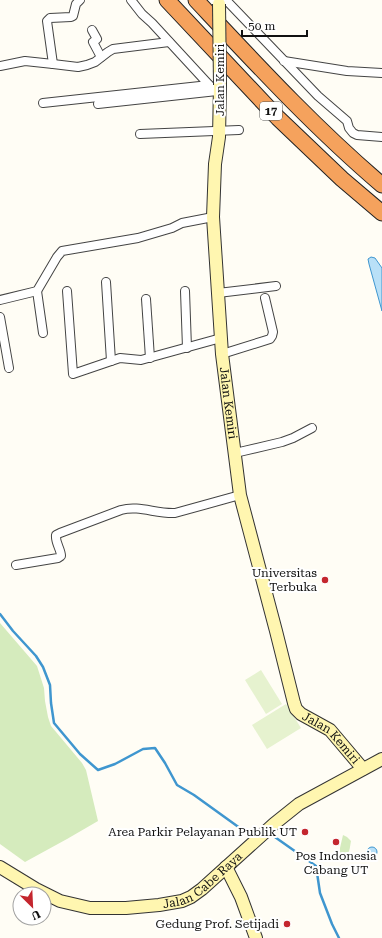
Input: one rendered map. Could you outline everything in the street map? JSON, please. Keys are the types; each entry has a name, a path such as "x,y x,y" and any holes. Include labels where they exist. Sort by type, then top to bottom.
{"highway":[{"name":"17","path":"167,0 278,118 342,179 382,213"},
{"name":"17","path":"196,0 297,107 357,164 382,185"}],"street":[{"path":"53,64 48,20 50,18 73,16 76,4 80,0"},
{"path":"131,0 142,14 169,42 217,89"},
{"path":"221,1 284,61 318,96 347,121 353,134 382,137"},
{"name":"Jalan Kemiri","path":"221,1 217,89 219,131 215,164 213,217 220,338 240,495 296,709 301,714 330,730 363,769"},
{"path":"92,30 97,39 93,42 102,57"},
{"path":"0,66 25,62 78,67 95,62 114,49 169,42"},
{"path":"284,61 347,71 382,73"},
{"path":"43,103 217,89"},
{"path":"98,104 217,89"},
{"path":"140,134 239,130"},
{"path":"43,333 37,291 56,257 62,251 138,238 172,228 182,223 213,217"},
{"path":"106,282 111,361"},
{"path":"218,293 276,286"},
{"path":"0,300 37,291"},
{"path":"67,291 73,374 120,358 141,360 220,338"},
{"path":"185,291 187,348"},
{"path":"222,354 270,339 272,337 273,332 265,298"},
{"path":"146,299 150,358"},
{"path":"0,317 9,368"},
{"path":"235,453 282,442 312,428"},
{"path":"16,565 58,558 61,556 61,553 56,535 127,508 167,513 240,495"},
{"name":"Jalan Cabe Raya","path":"0,867 36,889 60,901 90,908 126,908 182,901 191,898 259,837 299,804 382,759"},
{"path":"226,867 246,907 256,938"}],"green space":[{"path":"0,623 37,666 44,688 45,701 51,726 82,763 86,770 98,821 25,862 0,844"},
{"path":"261,670 282,704 266,714 245,680"},
{"path":"286,704 301,728 267,749 252,725"},
{"path":"343,835 351,841 350,850 348,853 340,856 340,848"}],"water":[{"path":"371,257 375,258 382,268 382,311 369,264 368,259"},
{"path":"370,847 374,847 376,848 376,856 370,857 367,854 367,850"}],"waterway":[{"path":"0,614 36,656 43,667 50,685 54,723 80,754 98,770 115,764 143,749 155,748 177,785 194,795 244,831 256,835"},
{"path":"269,835 272,835 316,866 320,893 339,938"}],"place":[{"name":"Universitas Terbuka","path":"325,580"},
{"name":"Area Parkir Pelayanan Publik UT","path":"305,832"},
{"name":"Pos Indonesia Cabang UT","path":"336,842"},
{"name":"Gedung Prof. Setijadi","path":"287,924"}]}
